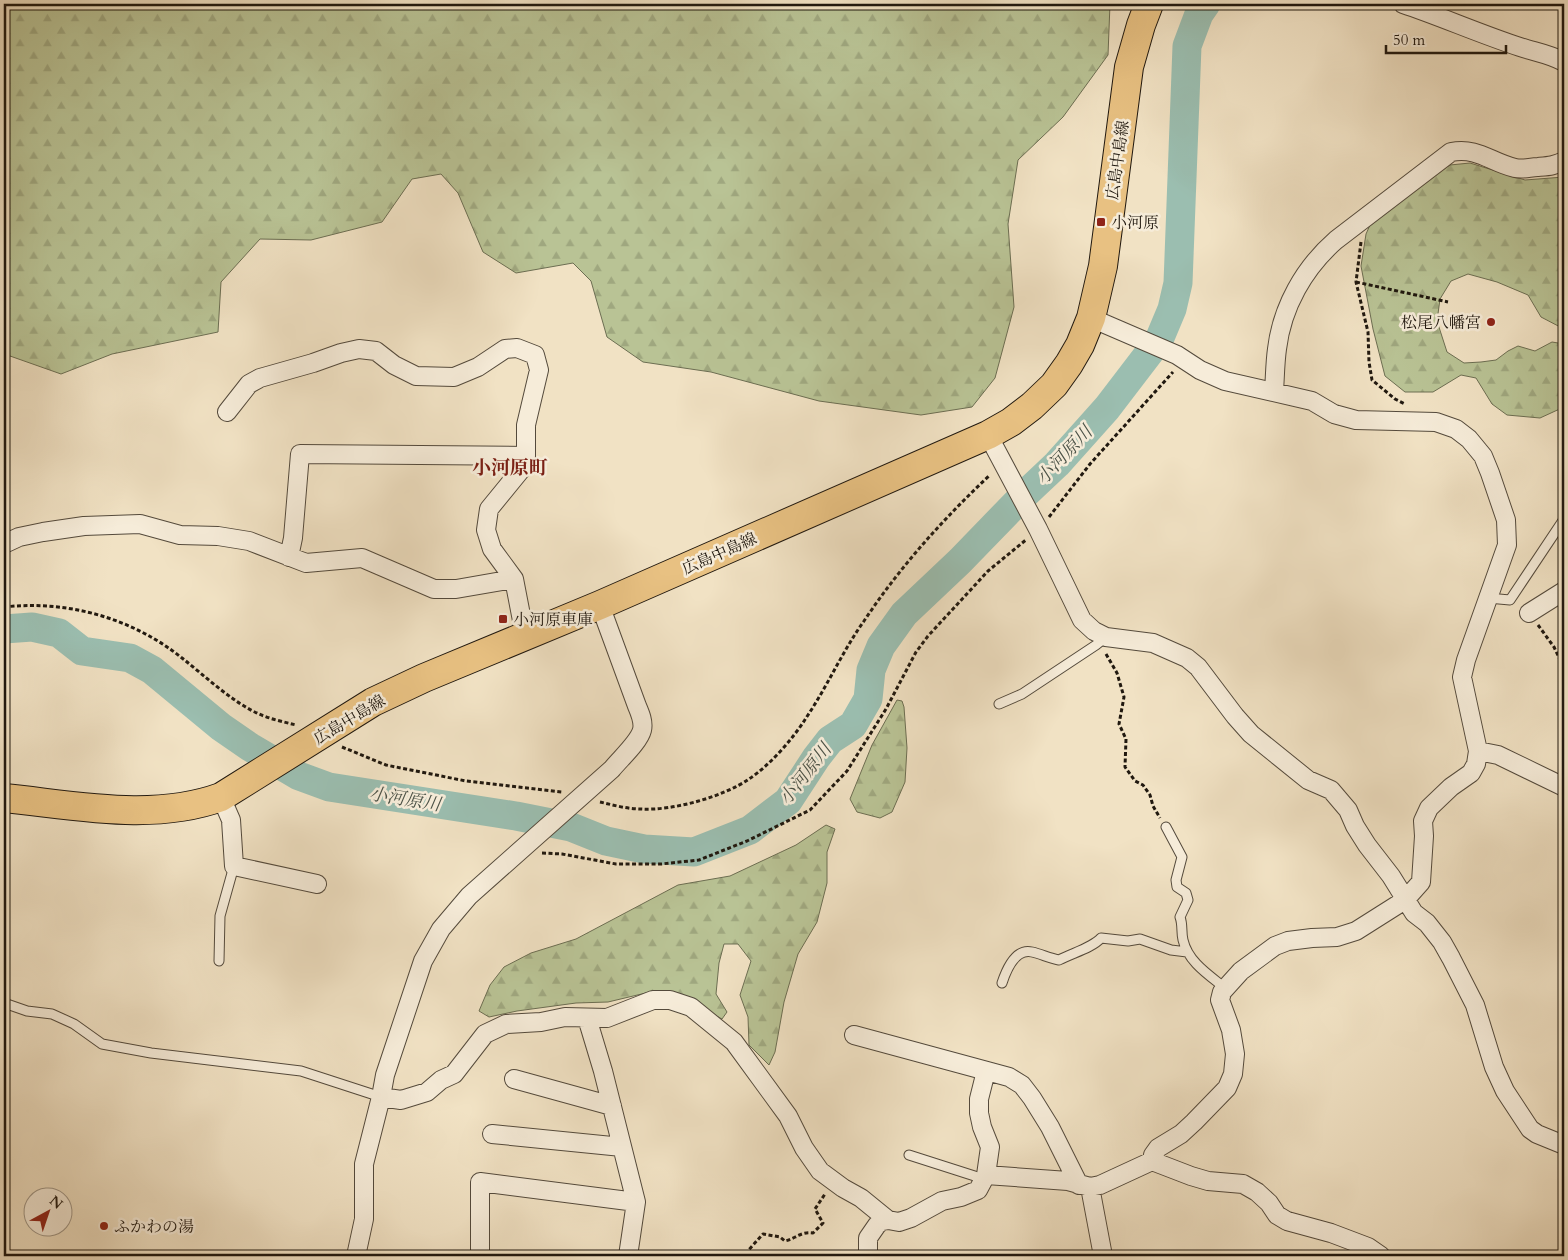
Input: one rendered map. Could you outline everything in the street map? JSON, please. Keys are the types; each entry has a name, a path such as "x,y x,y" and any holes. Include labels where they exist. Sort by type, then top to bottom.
{"main road":[{"name":"広島中島線","path":"4,798 127,810 163,810 203,804 221,797 253,778 373,702 424,678 600,605 988,435 1011,422 1032,406 1054,385 1077,351 1091,318 1103,266 1129,67 1141,24 1149,4"}],"street":[{"path":"1403,4 1520,47 1555,56 1564,62"},
{"path":"1274,392 1277,349 1286,310 1322,252 1451,152 1464,150 1475,152 1490,160 1527,170 1536,167 1553,167 1564,161"},
{"path":"1091,318 1121,330 1180,358 1200,370 1225,380 1312,401 1334,414 1356,420 1436,422 1456,430 1469,439 1483,456 1506,520 1507,545 1466,660 1462,677 1478,752 1476,764 1471,773 1451,787 1429,808 1424,821 1421,882 1405,900 1356,932 1337,938 1312,938 1288,941 1276,946 1241,971 1222,992 1220,1000 1231,1030 1234,1054 1233,1074 1226,1088 1181,1134 1158,1148 1153,1155 1152,1161"},
{"path":"227,412 249,384 260,378 359,349 376,351 394,365 416,376 454,377 478,367 504,349 517,348 536,355 540,370 526,425 526,456 520,471 489,509 486,530 492,549 514,579 525,636"},
{"path":"988,435 1038,528 1082,620 1102,640 1153,643 1187,658 1198,667 1230,710 1251,734 1308,780 1331,790 1348,810 1367,845 1391,876 1414,913 1427,924 1452,958 1475,1005 1494,1067 1505,1092 1530,1128 1538,1134 1564,1145"},
{"path":"289,557 293,538 300,454 526,456"},
{"path":"4,544 19,537 43,532 84,526 140,524 180,535 218,536 249,541 306,563 362,558 434,589 456,589 514,579"},
{"path":"1529,613 1564,591"},
{"path":"356,1256 364,1220 364,1164 385,1075 423,961 436,937 469,896 612,769 642,731 642,720 600,605"},
{"path":"1478,752 1498,755 1564,787"},
{"path":"221,797 231,820 234,866 317,884"},
{"path":"381,1097 401,1100 427,1092 441,1080 454,1074 485,1034 506,1024 541,1022 565,1017 607,1018 653,1000 670,1000 691,1007 734,1042 783,1109 804,1148 820,1171 861,1198 888,1220 898,1222 911,1218 942,1200 961,1197 978,1190 985,1177 990,1147 979,1114 986,1071"},
{"path":"587,1018 612,1106 636,1202 628,1256"},
{"path":"854,1034 1009,1077 1022,1085 1050,1127 1085,1186 1103,1256"},
{"path":"514,1079 612,1106"},
{"path":"492,1134 622,1147"},
{"path":"985,1177 1068,1181 1085,1186 1100,1185 1152,1161 1208,1181 1243,1184 1257,1192 1278,1215 1287,1221 1332,1233 1368,1247 1381,1256"},
{"path":"480,1256 480,1182 636,1202"},
{"path":"868,1256 868,1238 877,1225 888,1220"}],"lane":[{"path":"1488,598 1510,600 1564,519"},
{"path":"999,704 1022,694 1102,640"},
{"path":"1166,827 1182,857 1176,880 1177,887 1186,894 1188,900 1180,916 1183,925 1183,940 1197,966 1225,988"},
{"path":"219,961 220,916 234,866"},
{"path":"1002,984 1010,963 1024,952 1030,951 1059,960 1073,952 1096,944 1101,938 1128,941 1140,939 1171,950 1188,952"},
{"path":"4,1003 74,1024 102,1044 151,1053 300,1071 324,1077 381,1097"},
{"path":"909,1155 985,1177"}],"path":[{"path":"1364,219 1356,282 1368,332 1372,380 1394,399 1421,410 1436,422"},
{"path":"1356,282 1448,302"},
{"path":"519,850 616,864 641,865 699,860 747,841 810,810 848,770 886,709 916,652 928,636 988,572 1038,528 1180,358"},
{"path":"4,607 28,604 88,611 126,624 152,637 180,656 218,688 259,714 295,725 316,739 386,765 466,781 560,792 624,808 643,810 698,802 749,779 772,759 806,718 845,649 864,620 914,555 962,502 1003,463"},
{"path":"1529,613 1554,647 1564,668"},
{"path":"1102,640 1117,673 1124,697 1119,724 1126,739 1125,767 1135,781 1142,785 1150,795 1153,806 1166,827"},
{"path":"744,1254 764,1234 789,1241 800,1234 813,1233 820,1228 823,1224 815,1208 834,1182"}],"green space":[{"path":"4,4 1110,4 1108,55 1063,117 1018,160 1008,224 1014,307 995,378 972,407 921,415 819,401 711,372 643,362 607,337 591,281 573,263 516,273 483,252 458,193 441,174 412,179 382,222 311,240 260,239 221,282 218,332 112,354 61,374 10,356 4,359"},
{"path":"1470,163 1525,180 1564,177 1564,329 1541,317 1528,295 1497,282 1468,274 1451,281 1440,299 1437,321 1447,352 1464,363 1496,360 1518,346 1535,351 1552,342 1564,344 1564,407 1540,418 1507,415 1492,404 1476,378 1461,375 1433,392 1405,392 1385,376 1373,329 1361,266 1366,234 1374,216 1420,183 1450,165"},
{"path":"897,700 902,701 904,707 907,748 905,782 892,812 880,818 857,812 850,799 872,745"},
{"path":"826,825 835,829 827,852 827,883 817,922 798,954 784,1002 775,1052 769,1065 749,1045 748,1017 740,995 751,961 738,944 724,944 719,963 716,994 727,1012 722,1019 683,998 650,992 608,1002 576,1003 489,1017 479,1011 490,985 504,967 531,953 576,939 678,885 730,876 796,845"}],"waterway":[{"name":"小河原川","path":"4,629 32,627 59,633 82,651 130,658 152,670 221,727 250,747 299,776 329,787 516,816 571,827 606,841 644,849 694,852 750,830 788,801 830,740 853,725 868,699 871,670 881,646 904,614 1057,464 1107,408 1159,340 1172,309 1178,283 1187,46 1199,14 1206,4"}],"place":[{"name":"小河原","path":"1101,222"},
{"name":"松尾八幡宮","path":"1491,322"},
{"name":"小河原車庫","path":"503,619"},
{"name":"ふかわの湯","path":"104,1226"}],"district":[{"name":"小河原町","path":"510,467"}]}
